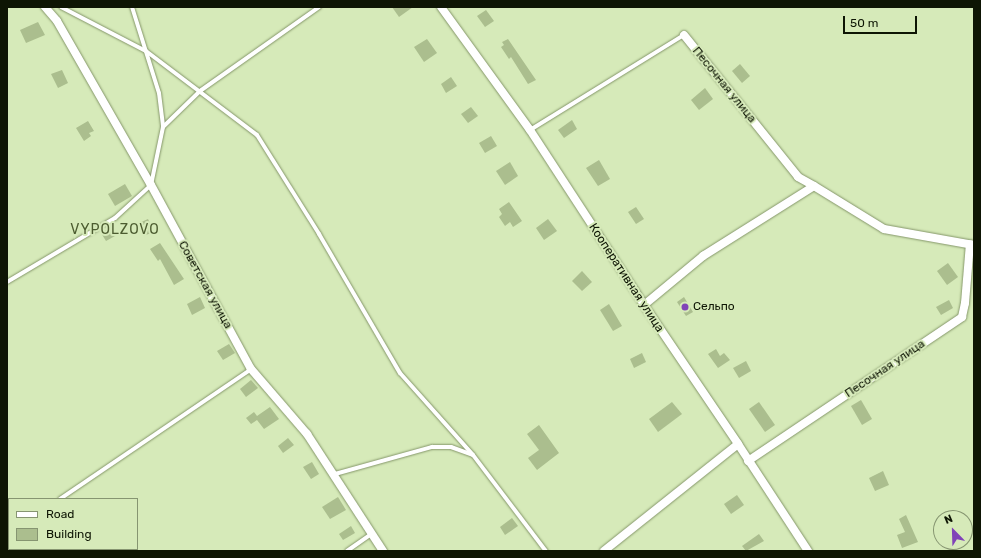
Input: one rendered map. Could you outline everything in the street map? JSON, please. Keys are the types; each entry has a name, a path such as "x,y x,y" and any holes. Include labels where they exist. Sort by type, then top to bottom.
{"street":[{"name":"Советская улица","path":"45,7 57,21 150,185 251,369 307,434 335,474 383,551"},
{"name":"Кооперативная улица","path":"441,7 530,130 644,305 808,551"},
{"name":"Песочная улица","path":"684,35 798,177 884,229 972,245 962,317 748,461"},
{"path":"644,305 703,256 814,186"},
{"path":"604,551 738,444"}],"lane":[{"path":"61,7 146,51 257,135 319,234 400,373 473,455 546,551"},
{"path":"7,282 115,218 150,185 163,127 159,93 132,7"},
{"path":"163,127 200,91 319,7"},
{"path":"530,130 684,35"},
{"path":"61,498 251,369"},
{"path":"335,474 432,448 451,447 473,455"},
{"path":"347,551 371,534"}],"building":[{"path":"392,7 413,7 399,17"},
{"path":"486,10 494,21 485,27 477,16"},
{"path":"38,22 45,35 26,43 20,30"},
{"path":"427,39 437,53 424,62 414,47"},
{"path":"508,39 536,80 528,84 511,57 509,59 501,47 504,45 502,42"},
{"path":"740,64 750,76 742,83 732,71"},
{"path":"62,70 68,83 58,88 51,74"},
{"path":"451,77 457,86 446,93 441,84"},
{"path":"705,88 713,99 699,110 691,100"},
{"path":"471,107 478,116 468,123 461,114"},
{"path":"572,120 577,129 564,138 558,130"},
{"path":"88,121 94,131 89,133 91,136 84,141 76,128"},
{"path":"491,136 497,146 485,153 479,143"},
{"path":"599,160 610,179 598,186 586,168"},
{"path":"510,162 518,176 505,185 496,171"},
{"path":"125,184 132,196 115,206 108,194"},
{"path":"509,202 522,221 513,227 510,222 505,226 499,217 502,214 499,209"},
{"path":"636,207 644,219 636,224 628,212"},
{"path":"148,219 154,232 143,236 137,224"},
{"path":"548,219 557,231 544,240 536,228"},
{"path":"110,228 115,236 106,241 101,233"},
{"path":"160,243 184,279 174,285 160,259 158,261 150,249"},
{"path":"948,263 958,277 947,285 937,271"},
{"path":"582,271 592,282 582,291 572,281"},
{"path":"200,297 205,308 192,315 187,304"},
{"name":"Сельпо","path":"684,297 693,312 686,316 677,302"},
{"path":"949,300 953,308 941,315 936,307"},
{"path":"609,304 622,326 613,331 600,310"},
{"path":"229,344 235,353 223,360 217,351"},
{"path":"716,349 720,356 724,353 730,360 718,368 708,354"},
{"path":"642,353 646,362 634,368 630,359"},
{"path":"746,361 751,371 739,378 733,368"},
{"path":"251,380 258,388 246,397 240,389"},
{"path":"861,400 872,419 862,425 851,406"},
{"path":"672,402 682,414 658,432 649,419"},
{"path":"759,402 775,425 765,432 749,409"},
{"path":"270,407 279,419 264,429 257,420 251,424 246,418 254,412 257,416"},
{"path":"539,425 559,453 537,470 528,458 539,450 527,434"},
{"path":"288,438 294,445 283,453 278,446"},
{"path":"312,462 319,474 311,479 303,467"},
{"path":"883,471 889,485 875,491 869,478"},
{"path":"737,495 744,505 731,514 724,504"},
{"path":"338,497 346,510 330,519 322,507"},
{"path":"906,515 918,542 902,548 897,535 905,532 899,519"},
{"path":"512,518 518,526 505,535 500,527"},
{"path":"351,526 355,533 343,540 339,534"},
{"path":"759,534 764,541 746,551 742,546"}],"place":[{"name":"Сельпо","path":"685,307"}],"district":[{"name":"VYPOLZOVO","path":"115,230"}]}
